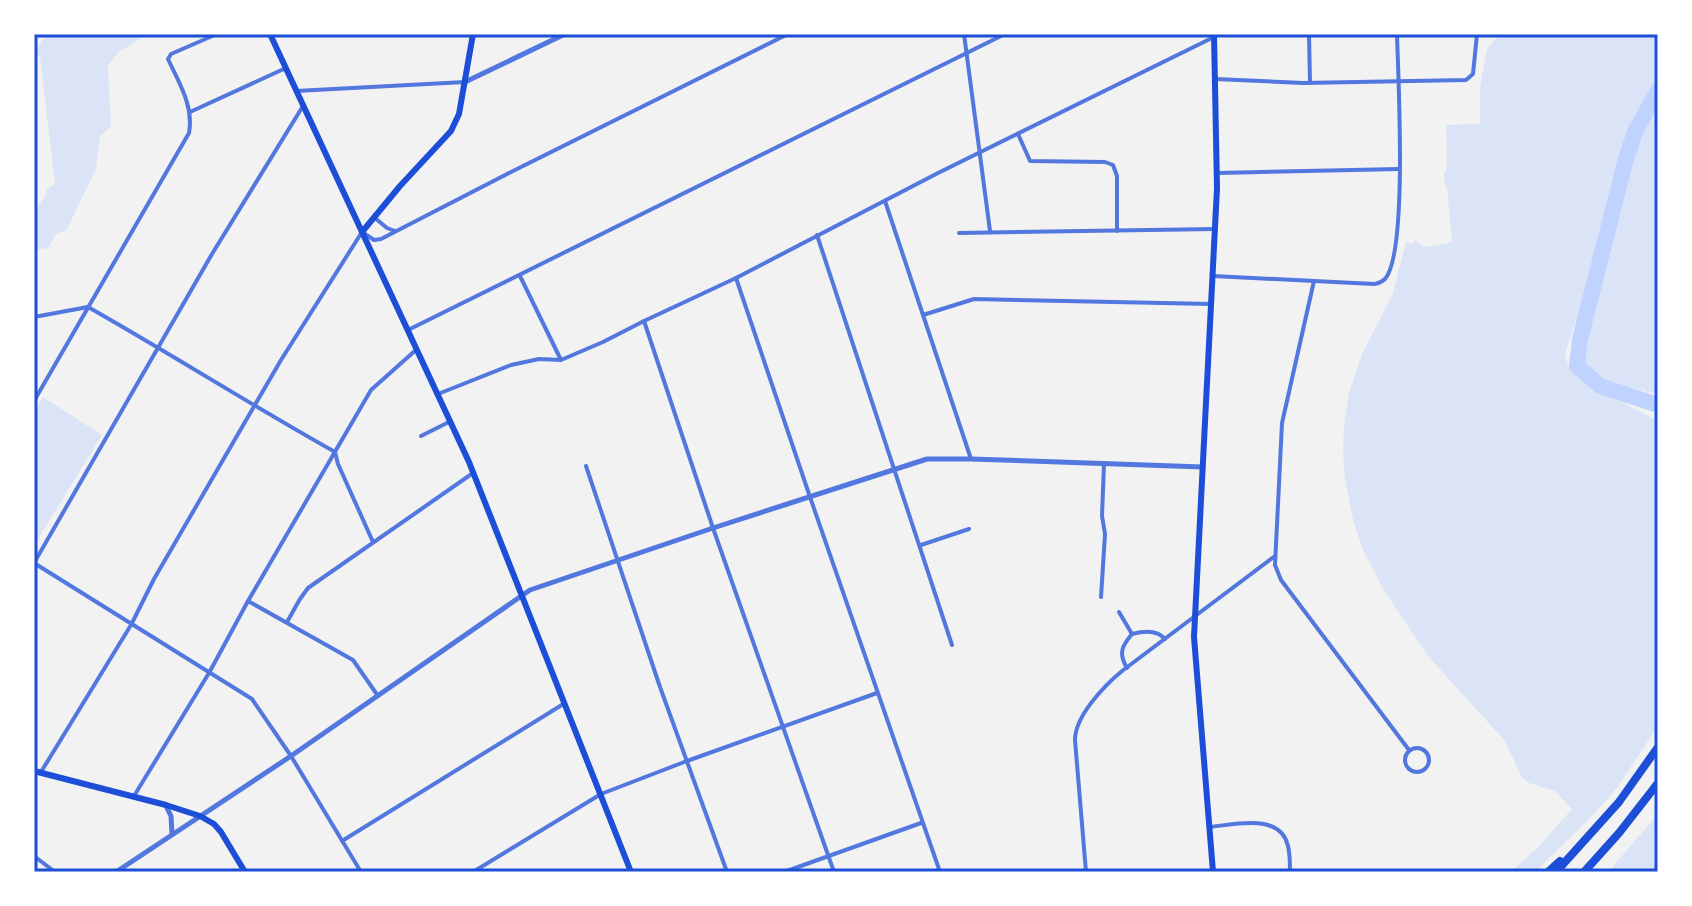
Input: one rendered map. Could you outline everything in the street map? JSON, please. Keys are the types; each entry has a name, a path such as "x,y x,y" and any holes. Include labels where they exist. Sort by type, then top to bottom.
{"highway":[{"path":"1556,872 1629,790 1658,747"},
{"path":"1586,872 1658,783"},
{"path":"1548,872 1599,826"}],"main road":[{"path":"270,34 474,473 631,872"},
{"path":"362,232 451,131 459,114 473,34"},
{"path":"1213,872 1195,654 1195,616 1217,173 1214,35"},
{"path":"37,772 200,816 221,832 245,872"}],"street":[{"path":"34,401 189,133 188,104 168,59 178,50 217,34"},
{"path":"296,91 465,82 565,34"},
{"path":"37,772 131,625 154,579 254,407 362,232 374,240 381,239 788,34"},
{"path":"964,34 990,231"},
{"path":"408,330 1005,34"},
{"path":"1309,34 1310,83"},
{"path":"1213,276 1374,284 1385,279 1396,242 1400,169 1397,34"},
{"path":"1215,79 1310,83 1466,80 1474,71 1477,34"},
{"path":"438,394 520,363 539,359 561,360 603,342 736,278 1214,35"},
{"path":"190,112 286,68"},
{"path":"303,106 212,254 34,563 252,699 291,756 361,872"},
{"path":"1018,134 1030,161 1105,162 1113,165 1117,176 1117,231"},
{"path":"1217,173 1400,169"},
{"path":"885,201 971,459"},
{"path":"375,218 381,225 395,231"},
{"path":"959,233 1215,229"},
{"path":"817,235 952,645"},
{"path":"519,275 561,360"},
{"path":"736,278 940,872"},
{"path":"1314,281 1283,417 1276,570 1409,750"},
{"path":"923,315 974,299 1211,304"},
{"path":"34,317 88,307 335,452 373,542"},
{"path":"644,321 834,872"},
{"path":"134,796 209,673 371,390 417,349"},
{"path":"421,436 451,421"},
{"path":"116,872 127,868 172,834 291,756 530,590 927,459 1203,467"},
{"path":"1101,597 1105,534 1102,516 1104,464"},
{"path":"586,466 727,872"},
{"path":"287,622 308,588 474,473"},
{"path":"921,545 969,529"},
{"path":"34,549 40,552"},
{"path":"1086,872 1075,732 1080,718 1112,680 1275,556"},
{"path":"248,601 353,660 378,696"},
{"path":"1119,612 1132,634"},
{"path":"1127,668 1121,655 1122,647 1132,634 1155,632 1165,639"},
{"path":"473,872 601,794 877,693"},
{"path":"342,841 565,703"},
{"path":"1419,747 1426,751 1429,761 1426,768 1416,772 1407,768 1404,758 1409,750 1419,747"},
{"path":"166,805 172,819 172,834"},
{"path":"784,872 922,823"},
{"path":"1209,827 1258,824 1275,827 1288,846 1290,872"},
{"path":"34,856 55,872"}],"shaded area":[{"path":"38,34 148,34 119,52 108,65 111,126 100,136 96,169 66,231 57,233 48,248 34,250 34,212 47,189 55,184 40,57 35,53 44,38"},
{"path":"1500,34 1658,34 1658,87 1645,107 1565,354 1569,368 1593,387 1658,421 1658,726 1616,789 1535,872 1511,872 1572,809 1555,791 1522,778 1505,741 1427,655 1383,589 1363,550 1352,516 1343,452 1349,393 1362,354 1392,296 1406,242 1413,244 1416,240 1424,247 1452,241 1444,173 1447,168 1446,125 1480,124 1480,87 1487,49"},
{"path":"1658,97 1658,394 1604,382 1581,363 1580,352 1583,325 1611,242 1645,121"},
{"path":"43,397 102,435 35,544 34,413"},
{"path":"1658,814 1658,872 1608,872"}],"waterway":[{"path":"1658,90 1635,132 1626,159 1580,339 1577,366 1600,386 1658,405"}]}
